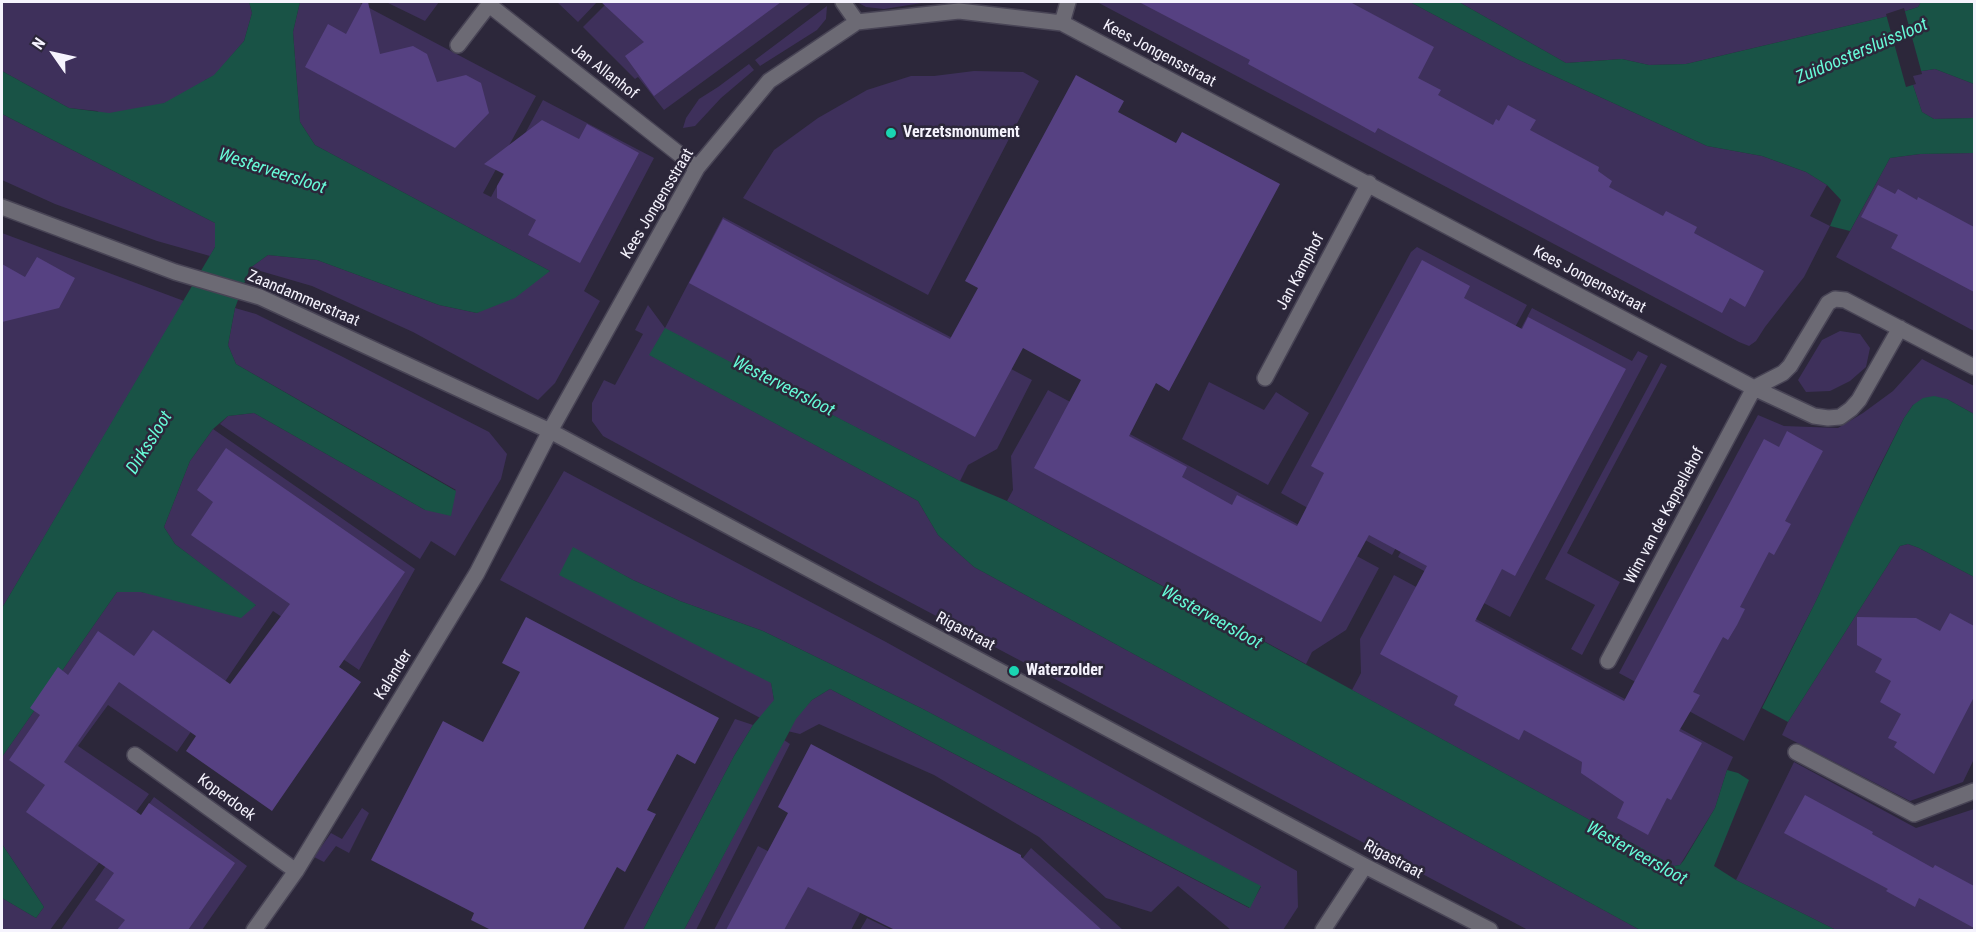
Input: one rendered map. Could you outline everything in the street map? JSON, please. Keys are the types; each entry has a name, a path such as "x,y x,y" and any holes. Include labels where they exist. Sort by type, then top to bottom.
{"street":[{"path":"843,2 857,22"},
{"path":"1062,23 1068,2"},
{"name":"Jan Allanhof","path":"458,45 490,3 697,168"},
{"name":"Kees Jongensstraat","path":"550,431 697,168 769,81 857,22 959,11 1062,23 1754,388 1814,416 1840,417 1851,409 1859,400 1900,328"},
{"name":"Jan Kamphof","path":"1265,378 1369,183"},
{"name":"Zaandammerstraat","path":"2,207 175,273 260,297 550,431"},
{"path":"1754,388 1783,373 1790,366 1828,303 1835,299 1845,300 1974,367"},
{"name":"Wim van de Kappellehof","path":"1608,661 1754,388"},
{"name":"Rigastraat","path":"550,431 1365,866 1490,930"},
{"name":"Kalander","path":"254,930 296,871 477,573 550,431"},
{"path":"1796,752 1914,814 1974,791"},
{"name":"Koperdoek","path":"135,755 296,871"},
{"path":"1323,930 1365,866"}],"shaded area":[{"path":"2,2 249,2 252,13 244,41 214,76 205,80 201,90 113,122 97,111 69,108 2,71"},
{"path":"300,2 358,2 536,96 483,193 491,197 543,100 654,158 584,291 600,301 555,383 538,400 413,332 312,286 250,268 268,255 317,260 439,305 477,313 550,271 315,145 300,122 293,32"},
{"path":"386,2 439,2 425,21"},
{"path":"557,2 597,2 578,22"},
{"path":"608,2 812,2 664,110 638,77 635,79 583,27"},
{"path":"857,2 928,2 884,9 866,7"},
{"path":"1097,2 1410,2 1517,59 1707,146 1762,156 1806,172 1827,185 1810,216 1830,226 1804,277 1756,341 1749,346"},
{"path":"1459,2 1921,2 1918,7 1893,15 1686,64 1649,65 1622,59 1566,63"},
{"path":"827,6 826,19 817,30 760,66 755,60"},
{"path":"749,64 754,70 721,98 695,126 683,128 686,118 699,99"},
{"path":"1935,69 1974,84 1974,118 1934,119 1922,112 1909,73"},
{"path":"974,71 1023,72 1039,81 928,295 743,198 774,150 818,118 867,90 911,76 934,76"},
{"path":"2,114 215,223 215,247 210,256 157,241 55,204 2,180"},
{"path":"1974,153 1974,331 1836,257 1890,158 1920,154"},
{"path":"723,217 1032,380 997,449 968,465 960,481 665,329 650,355 918,501 938,535 974,567 1640,930 1528,930 874,583 603,436 592,421 592,403 604,380 615,385 643,334 635,330 648,305 665,328"},
{"path":"2,233 184,301 2,608"},
{"path":"1417,247 1527,305 1392,555 1281,493 1411,252"},
{"path":"235,308 256,314 489,432 507,454 501,479 455,556 431,541 420,559 220,424 228,416 254,413 425,510 456,490 236,364 228,345"},
{"path":"1532,308 1632,361 1638,351 1648,356 1510,617 1398,557"},
{"path":"1840,331 1860,334 1870,348 1866,367 1850,381 1830,391 1806,392 1798,380 1822,340"},
{"path":"1922,359 1974,386 1974,414 1947,399 1913,405 1876,473 1815,603 1744,741 1619,673 1758,415 1784,426 1838,428 1893,391"},
{"path":"1661,363 1667,366 1567,553 1620,582 1582,655 1571,649 1595,605 1545,579"},
{"path":"1209,382 1264,410 1276,392 1309,413 1268,485 1182,439"},
{"path":"1048,390 1379,568 1346,630 1312,652 1306,664 1007,501 1013,490 1011,456"},
{"path":"213,429 415,569 359,670 273,611 177,752 108,705 78,746 149,794 50,930 2,930 2,898 36,918 44,907 2,844 2,757 117,592 141,592 256,606 175,544 164,527 190,461"},
{"path":"564,471 886,642 1297,871 1298,907 1283,930 1231,930 1178,886 1151,912 1106,898 1039,837 934,775 819,724 800,734 783,730 500,580","holes":["573,548 633,580 680,601 763,631 921,708 1261,887 1249,908 830,689 812,700 795,718 774,700 771,682"]},
{"path":"1908,544 1974,577 1974,759 1963,782 1910,801 1782,735 1900,546"},
{"path":"1394,575 1733,757 1715,808 1680,865 1674,866 1352,690 1361,673 1360,639"},
{"path":"735,719 753,725 734,756 643,930 623,930"},
{"path":"784,740 790,744 696,930 684,930"},
{"path":"1794,762 1916,828 1974,809 1974,930 1836,930 1736,880"},
{"path":"154,797 247,866 202,930 61,930"},
{"path":"362,808 369,813 349,853 336,846 324,862 314,857 331,833 342,839"},
{"path":"758,846 866,902 851,930 714,930"},
{"path":"1031,848 1123,930 965,930"},
{"path":"867,918 892,930 860,930"}],"water":[{"path":"249,2 300,2 293,32 300,122 315,145 550,271 515,298 477,313 439,305 317,260 268,255 250,268 235,308 228,345 236,364 456,491 451,516 425,510 254,413 228,416 213,429 190,461 164,527 175,544 256,605 241,618 141,592 117,592 2,757 2,608 215,247 215,223 2,114 2,71 69,108 109,113 164,103 214,75 244,41 252,13"},
{"name":"Zuidoostersluissloot","path":"1410,2 1459,2 1566,63 1622,59 1649,65 1686,64 1893,15 1918,7 1921,2 1974,2 1974,84 1935,69 1909,73 1922,112 1934,119 1974,118 1974,153 1920,154 1890,158 1850,231 1830,226 1841,200 1827,185 1806,172 1762,156 1707,146 1517,59"},
{"name":"Westerveersloot","path":"665,328 960,481 1007,501 1674,866 1680,865 1684,860 1715,808 1727,770 1738,773 1749,780 1714,866 1736,880 1836,930 1640,930 974,567 938,535 918,501 649,355"},
{"path":"1934,396 1947,399 1974,414 1974,577 1919,548 1908,544 1900,546 1788,722 1762,708 1904,418 1913,405 1923,398"},
{"path":"573,547 633,580 680,601 763,631 921,708 1261,886 1250,908 830,689 812,700 796,719 684,930 643,930 734,756 753,725 774,700 771,683 559,575"},
{"path":"2,844 44,907 36,918 2,898"}],"pier":[{"path":"1904,8 1922,74 1913,76 1916,84 1906,87 1886,14"}],"building":[{"path":"363,2 368,2 380,54 413,46 427,54 437,82 466,75 481,83 489,113 455,148 305,67 328,24 346,34"},
{"path":"601,2 781,2 654,96 625,56 644,42"},
{"path":"1139,2 1350,2 1434,47 1418,78 1441,90 1438,95 1493,125 1496,119 1499,121 1508,105 1536,120 1530,130 1599,167 1598,171 1612,181 1609,187 1663,216 1666,211 1697,227 1694,233 1764,271 1745,307 1730,298 1722,313 1378,128 1375,133 1248,64 1250,60"},
{"path":"1076,75 1124,101 1118,112 1176,143 1182,132 1280,184 1169,391 1156,383 1129,436 1187,467 1182,477 1232,505 1237,495 1297,526 1324,473 1311,466 1422,260 1470,286 1464,298 1522,329 1528,317 1626,369 1515,576 1502,569 1475,621 1624,701 1764,439 1779,447 1787,431 1823,451 1785,521 1791,524 1774,555 1769,552 1740,607 1745,609 1737,625 1728,640 1723,637 1693,692 1700,695 1679,731 1702,743 1671,800 1667,798 1648,835 1617,818 1624,802 1581,773 1582,762 1524,730 1519,740 1454,705 1458,696 1380,654 1427,566 1369,535 1321,622 1034,468 1081,380 1023,348 975,437 689,283 723,219 950,339 978,288 965,281"},
{"path":"542,120 579,139 587,124 639,153 580,263 528,235 536,220 497,198 497,186 504,174 484,164"},
{"path":"1878,185 1895,194 1898,189 1917,200 1918,197 1974,227 1974,292 1891,248 1898,235 1861,217"},
{"path":"37,257 75,278 59,308 2,322 2,264 25,277"},
{"path":"226,448 405,572 339,667 361,682 272,811 186,751 196,736 119,682 64,762 141,815 149,803 235,863 188,930 117,930 125,920 95,900 114,873 26,812 45,785 9,760 40,715 30,708 58,667 68,675 98,631 134,656 153,630 230,684 290,604 191,535 213,502 197,490"},
{"path":"1950,613 1974,626 1974,697 1934,774 1894,747 1897,742 1888,738 1901,714 1880,702 1891,681 1875,672 1882,659 1857,645 1857,617 1916,618 1940,631"},
{"path":"526,617 719,718 695,764 677,754 647,810 656,814 640,844 625,872 617,867 583,930 491,930 471,920 474,913 371,860 443,721 483,742 520,672 502,663"},
{"path":"811,744 1021,855 1102,930 895,930 808,887 784,930 726,930 788,813 778,807"},
{"path":"1805,795 1933,868 1935,865 1974,886 1974,928 1919,898 1915,907 1886,891 1888,889 1784,833"}],"place":[{"name":"Verzetsmonument","path":"891,133"},
{"name":"Waterzolder","path":"1014,671"}],"water label":[{"name":"Dirkssloot","path":"150,443"}]}
